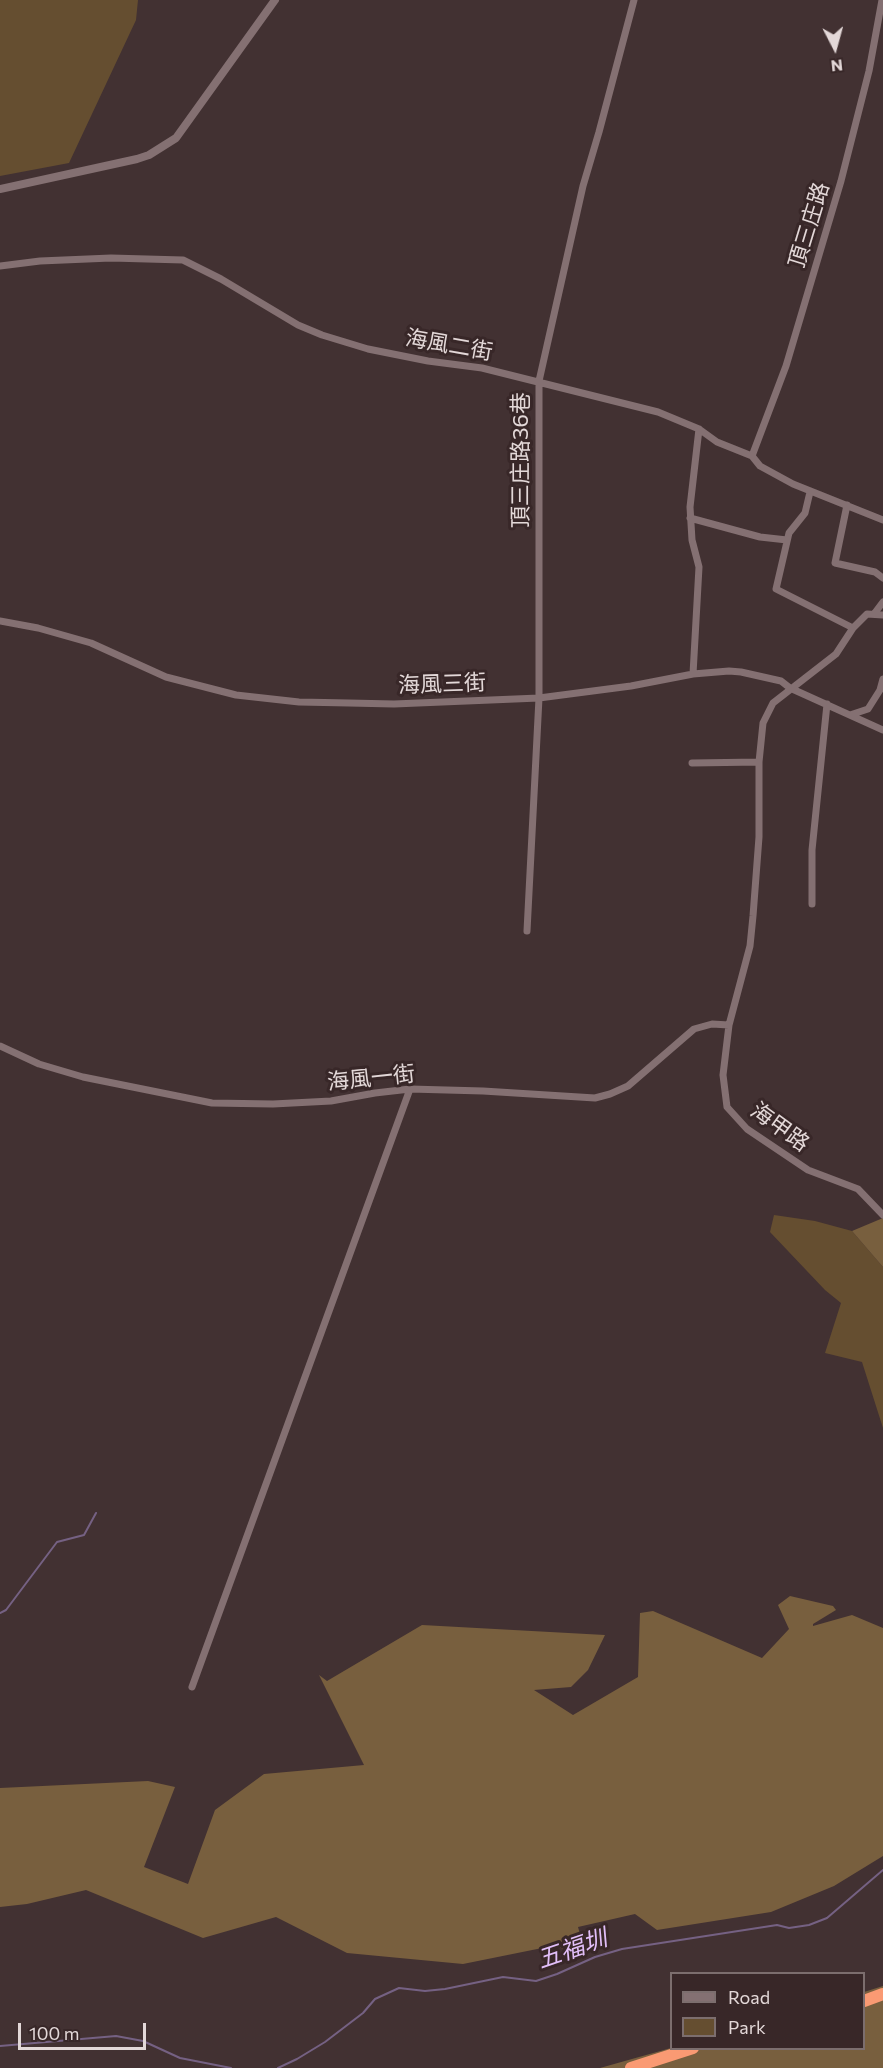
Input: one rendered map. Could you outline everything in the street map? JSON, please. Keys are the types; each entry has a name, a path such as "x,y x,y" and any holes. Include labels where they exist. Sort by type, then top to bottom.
{"highway":[{"path":"865,2001 883,1995"},
{"path":"631,2068 690,2050"}],"street":[{"path":"0,189 137,159 149,155 176,138 275,0"},
{"name":"頂三庄路36巷","path":"527,931 539,698 539,381 583,186 600,132 634,0"},
{"name":"頂三庄路","path":"752,456 786,366 841,181 869,71 882,0"},
{"name":"海風二街","path":"0,266 40,261 111,258 183,260 322,335 378,351 428,361 482,368 539,381 658,412 699,429 717,442 752,456 760,466 810,492 883,520"},
{"path":"693,674 699,567 692,540 690,518 699,429"},
{"path":"810,492 805,513 789,533 776,589 853,628 867,614 883,615"},
{"path":"847,505 835,563 875,572 883,578"},
{"path":"690,518 760,537 787,540"},
{"path":"873,614 883,602"},
{"name":"海風三街","path":"0,621 38,628 92,643 166,676 237,695 299,702 360,703 539,698 631,686 693,674 741,672 781,681 790,688 883,730"},
{"name":"海甲路","path":"853,628 836,654 773,703 763,723 759,762 759,837 750,946 729,1025 723,1075 727,1107 747,1129 808,1170 858,1189 883,1215"},
{"path":"850,715 868,709 880,690 883,679"},
{"path":"812,904 812,850 827,704"},
{"path":"692,763 759,762"},
{"name":"海風一街","path":"0,1046 39,1064 83,1077 212,1103 331,1101 410,1089 595,1098 628,1086 694,1029 712,1024 729,1025"},
{"path":"192,1687 410,1089"}],"green space":[{"path":"0,0 138,0 136,20 69,163 0,176"},
{"path":"774,1215 815,1221 852,1231 883,1267 883,1428 862,1362 825,1353 841,1303 825,1290 770,1232"}],"shaded area":[{"path":"883,1218 883,1267 852,1231"},
{"path":"790,1596 833,1606 836,1610 813,1626 852,1615 883,1628 883,1856 834,1886 771,1912 657,1930 635,1914 578,1927 584,1948 580,1954 571,1955 557,1945 463,1964 347,1953 276,1917 203,1938 86,1890 27,1904 0,1907 0,1788 148,1781 175,1787 144,1867 188,1884 215,1810 264,1774 364,1765 319,1675 327,1681 422,1625 605,1635 588,1670 571,1687 534,1690 573,1715 638,1677 640,1613 653,1611 762,1658 789,1629 778,1605"},
{"path":"883,1986 883,2068 600,2068 670,2048 865,2050 865,1992"}],"waterway":[{"path":"0,1613 6,1610 57,1542 84,1535 96,1513"},
{"name":"五福圳","path":"278,2068 325,2042 363,2013 375,1999 399,1988 425,1991 445,1989 503,1977 536,1981 595,1957 622,1949 777,1925 789,1928 809,1925 827,1918 883,1870"},
{"name":"五福圳","path":"0,2046 116,2036 143,2041 180,2058 231,2068"}]}
